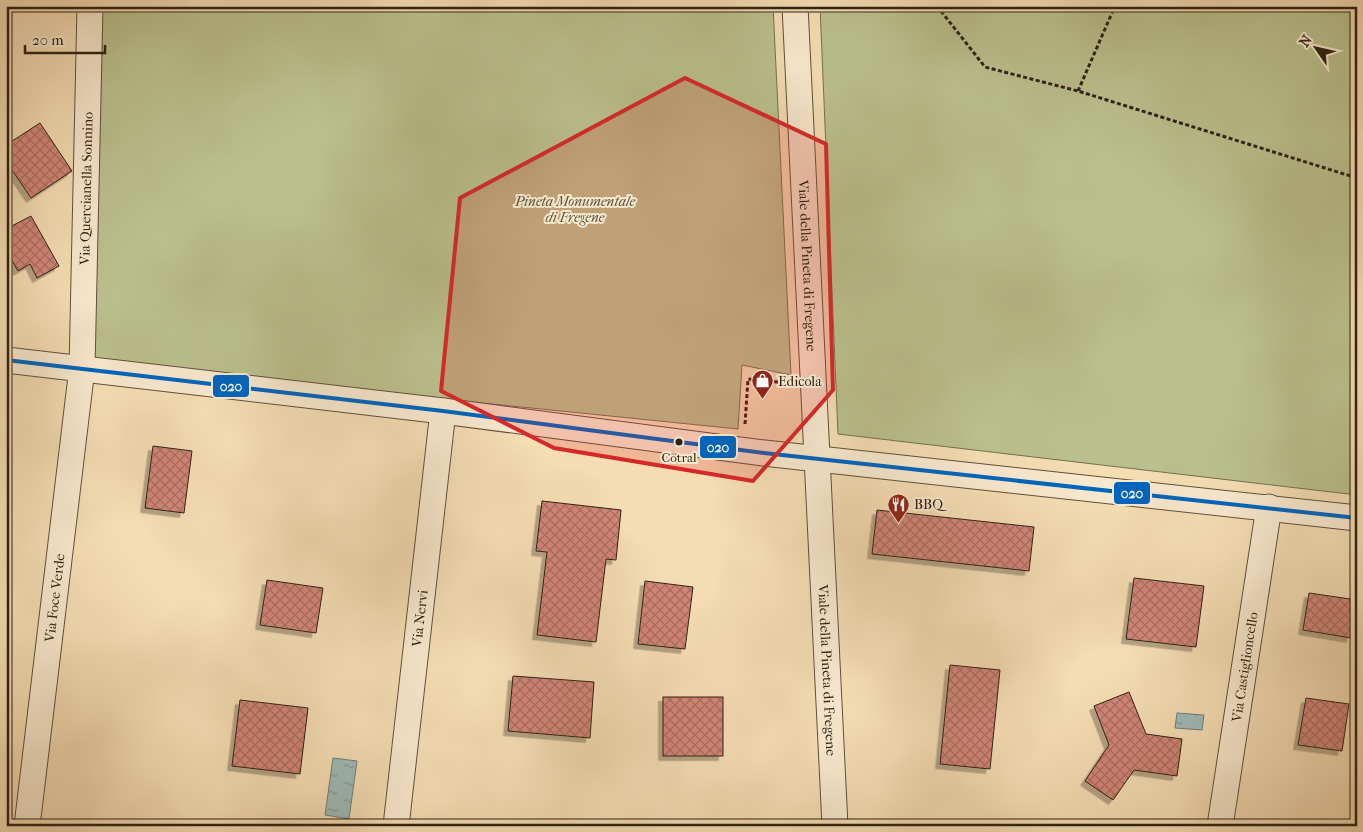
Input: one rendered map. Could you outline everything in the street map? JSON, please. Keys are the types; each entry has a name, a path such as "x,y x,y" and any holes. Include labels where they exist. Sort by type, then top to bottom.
{"street":[{"name":"Viale della Pineta di Fregene","path":"795,6 835,826"},
{"name":"Via Quercianella Sonnino","path":"82,368 88,7"},
{"path":"6,360 443,411 817,459 1357,518"},
{"name":"Via Foce Verde","path":"27,826 82,368"},
{"name":"Via Nervi","path":"396,826 443,411"},
{"name":"Via Castiglioncello","path":"1220,826 1270,507"}],"path":[{"path":"937,6 985,66 1078,91 1357,178"},
{"path":"1078,91 1115,6"}],"highlighted area":[{"path":"685,78 826,144 833,390 753,481 554,448 441,391 460,198"}],"green space":[{"name":"Pineta Monumentale di Fregene","path":"94,6 773,6 791,375 742,365 738,429 88,363"},
{"path":"820,6 1357,6 1357,495 838,434"}],"water":[{"path":"1177,713 1204,715 1202,730 1175,728"},
{"path":"333,758 357,761 349,819 325,815"}],"building":[{"path":"40,123 72,171 31,198 6,161 6,145"},
{"path":"31,216 59,266 37,278 30,264 18,271 6,250 6,229"},
{"path":"153,446 192,451 184,513 145,508"},
{"path":"542,501 621,510 616,560 606,559 596,642 537,635 547,552 536,551"},
{"path":"877,510 1034,527 1029,571 872,554"},
{"path":"1134,578 1204,586 1196,647 1126,639"},
{"path":"267,580 323,588 316,633 260,625"},
{"path":"645,581 693,587 685,649 638,644"},
{"path":"1309,593 1357,600 1351,638 1303,630"},
{"path":"950,665 1000,670 990,769 940,764"},
{"path":"513,676 594,682 590,738 508,731"},
{"path":"1129,692 1146,734 1182,739 1177,776 1134,770 1113,800 1085,781 1109,745 1094,706"},
{"path":"663,697 723,697 723,756 663,756"},
{"path":"1306,698 1349,704 1342,751 1298,745"},
{"path":"240,700 308,708 300,774 232,766"}],"transit line":[{"name":"020","path":"6,360 443,411 764,453 1357,518"}],"place":[{"name":"Edicola","path":"762,400"},
{"name":"Cotral","path":"679,442"},
{"name":"BBQ","path":"898,523"}]}
